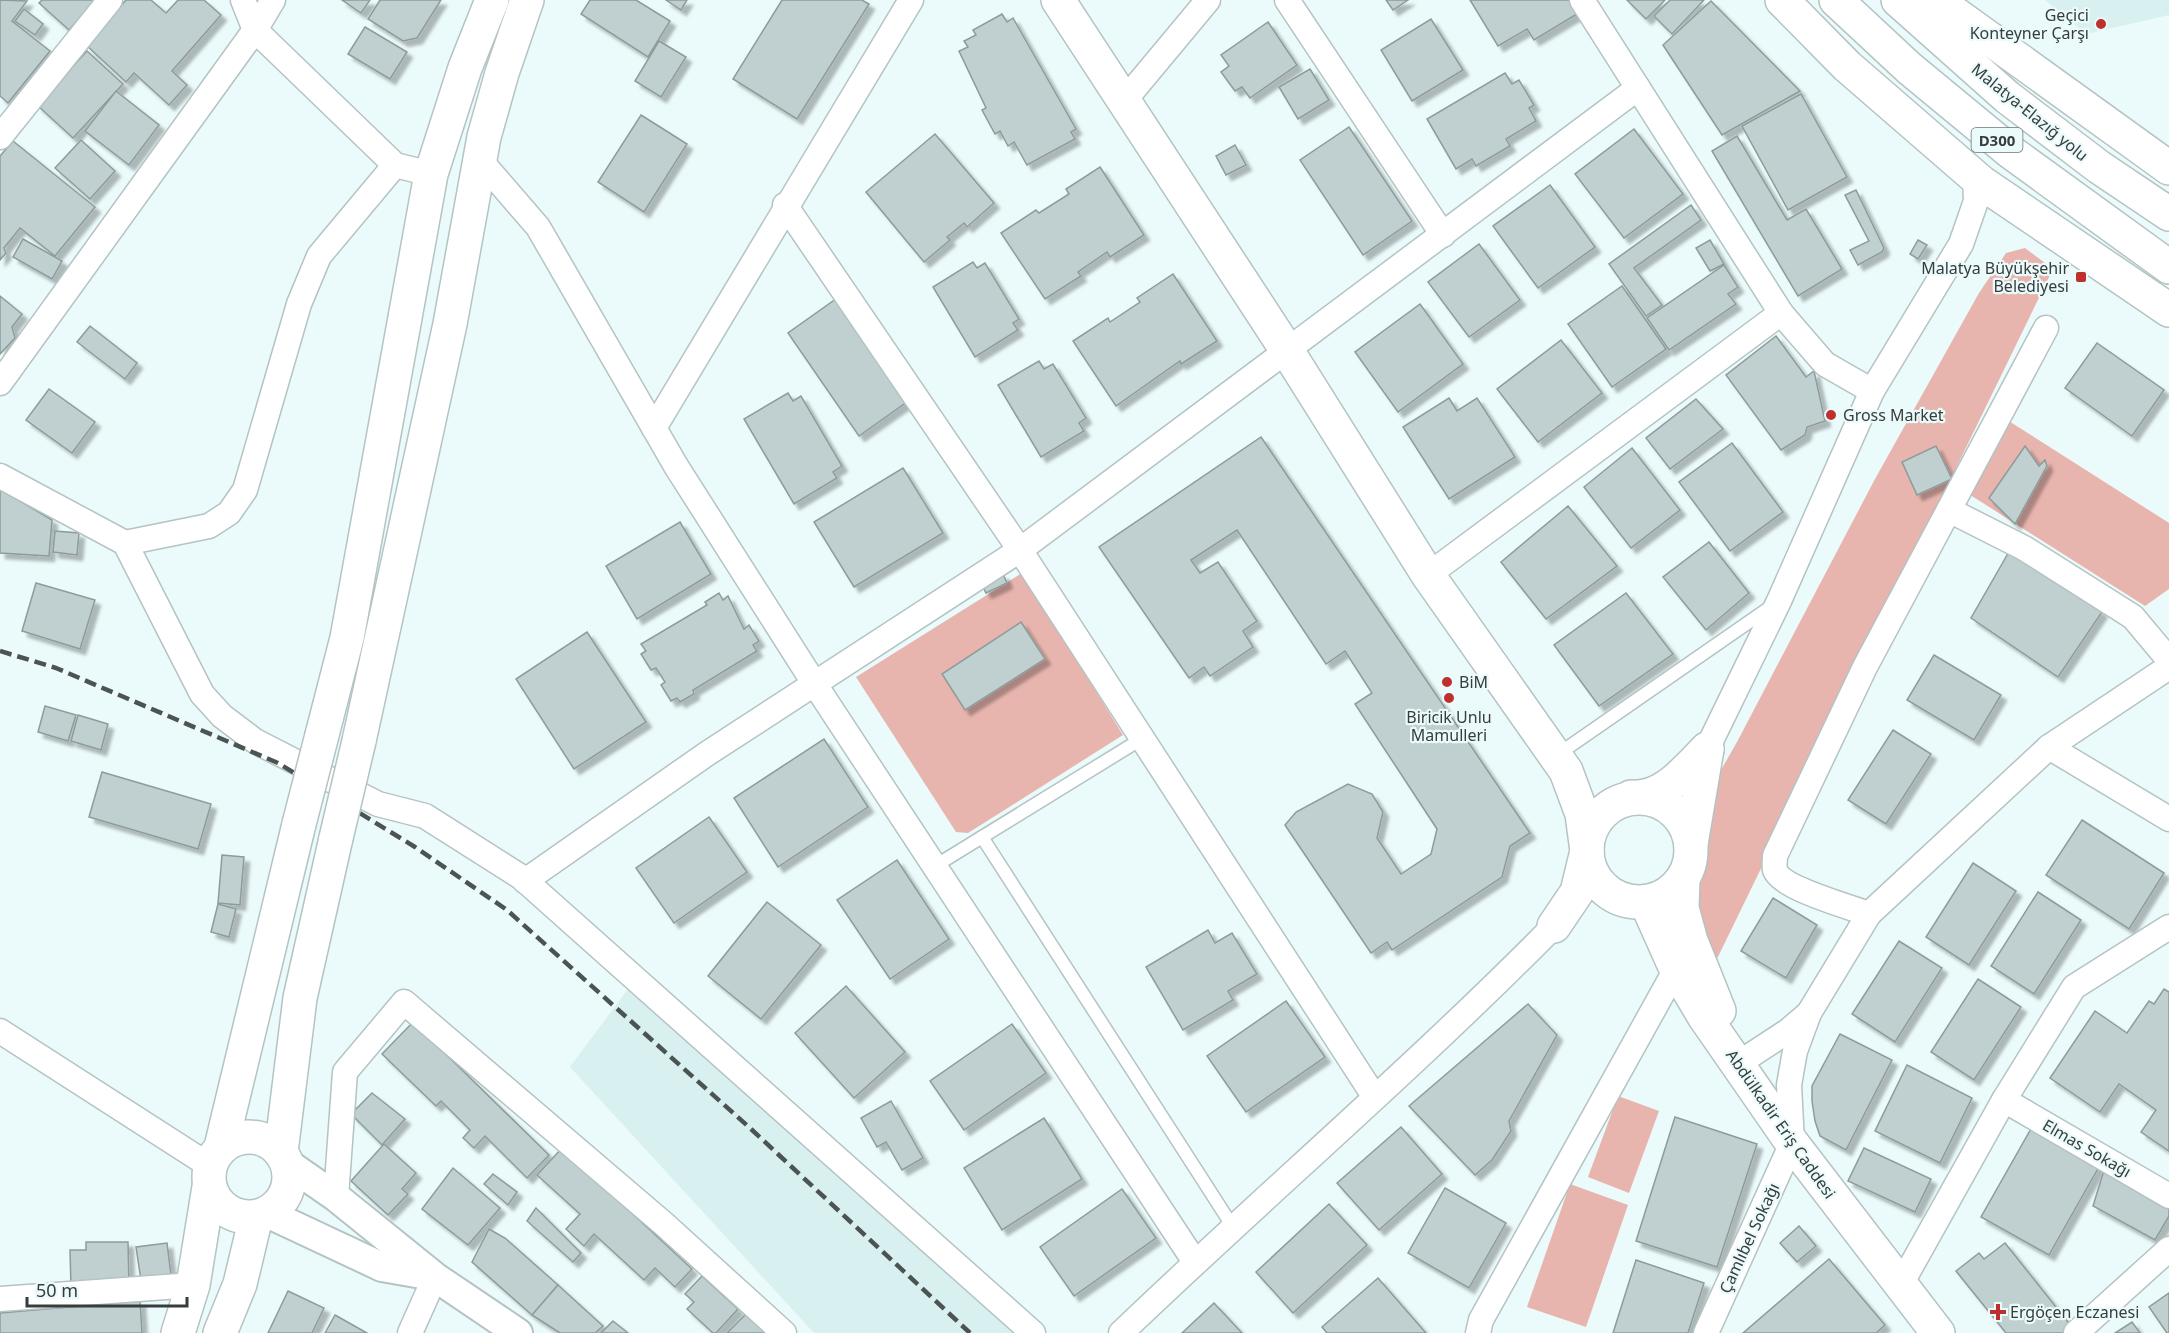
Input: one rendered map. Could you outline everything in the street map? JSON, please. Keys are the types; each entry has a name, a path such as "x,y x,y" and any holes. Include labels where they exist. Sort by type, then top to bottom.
{"main road":[{"path":"178,1333 193,1286 213,1167 347,638 431,174 465,68 492,0"},
{"path":"220,1333 240,1284 262,1215 284,1198 288,1187 284,1157 300,998 450,324 480,160 502,73 527,0"},
{"path":"1058,0 1288,352 1428,575 1561,763 1582,814 1590,868 1599,883 1612,894 1637,901"},
{"path":"1782,0 1847,66 1975,177 2169,310"},
{"name":"D300","path":"1836,0 1909,68 2012,153 2169,267"},
{"name":"Malatya-Elazığ yolu","path":"1898,0 2007,97 2099,167 2169,214"},
{"path":"1936,0 2099,167"},
{"path":"1936,0 2169,168"},
{"path":"1554,926 1576,892 1594,826 1611,806 1627,800 1644,798 1669,786 1707,749"},
{"path":"1554,926 1583,907 1601,900 1637,901 1673,891 1683,878 1690,862 1707,749"},
{"path":"1561,763 1616,796 1644,798 1661,803 1676,813 1686,828 1691,844"},
{"path":"1683,878 1682,908 1691,941 1739,1063"},
{"name":"Abdülkadir Eriş Caddesi","path":"1637,901 1704,1016 1739,1063 1792,1143 1938,1333"},
{"path":"262,1215 232,1214 214,1198 213,1167 232,1140 245,1136 270,1143 284,1157"}],"street":[{"path":"0,137 110,0"},
{"path":"243,0 255,30 395,165 431,174"},
{"path":"0,383 255,30 273,0"},
{"path":"654,428 785,205 911,0"},
{"path":"1124,101 1208,0"},
{"path":"1287,0 1443,235"},
{"path":"1582,0 1781,313 1825,364 1872,391"},
{"path":"525,881 708,753 1020,550 1288,352 1638,88"},
{"path":"480,160 538,227 654,428 814,683 1195,1262"},
{"path":"125,543 209,526 229,513 245,490 299,304 319,256 395,165"},
{"path":"1707,749 1779,601 1872,391 1961,244 1976,201 1975,177"},
{"path":"785,205 1020,550 1374,1096"},
{"path":"1428,575 1781,313"},
{"path":"1869,914 1800,889 1781,879 1774,870 1775,856 1865,668 2046,328"},
{"path":"0,476 125,543 202,694 222,716 255,741 378,804 425,816 525,881 1033,1333"},
{"path":"1949,510 2024,548 2133,617 2169,660"},
{"path":"1792,1143 1789,1085 1796,1051 1809,1013 1869,914 2049,747 2169,667"},
{"path":"2049,747 2169,819"},
{"path":"1121,1333 1374,1096 1471,1011 1554,926"},
{"path":"1900,1286 2004,1100 2074,987 2169,927"},
{"path":"1478,1333 1481,1320 1676,969"},
{"path":"336,1197 345,1072 404,1002 664,1224 784,1333"},
{"path":"1739,1063 1809,1013"},
{"path":"0,1031 213,1167"},
{"name":"Elmas Sokağı","path":"2004,1100 2169,1196"},
{"name":"Çamlıbel Sokağı","path":"1706,1333 1792,1143"},
{"path":"284,1157 435,1277 518,1333"},
{"path":"262,1215 382,1267 435,1277"},
{"path":"2076,1333 2169,1249"},
{"path":"410,1333 435,1277"},
{"path":"0,1299 193,1286"}],"lane":[{"path":"1561,763 1779,601"},
{"path":"935,866 1143,738"},
{"path":"982,837 1233,1227"}],"shaded area":[{"name":"Geçici Konteyner Çarşı","path":"2045,0 2169,0 2169,15 2086,34"},
{"path":"2025,248 2053,269 1713,967 1696,910 1702,872 1705,798 1737,742 1875,479 1979,293 2006,253"},
{"path":"2004,418 2169,523 2169,589 2145,606 1964,491"},
{"path":"1022,573 1123,735 968,833 956,832 856,677"},
{"path":"634,981 1018,1333 814,1333 570,1067"},
{"path":"1618,1096 1659,1111 1629,1193 1588,1177"},
{"path":"1570,1184 1628,1205 1586,1327 1527,1307"}],"building":[{"path":"0,0 27,1 12,21 50,51 8,103 0,96"},
{"path":"42,0 96,0 69,30 39,3"},
{"path":"126,0 151,0 166,13 178,0 204,0 221,15 172,71 187,85 169,105 134,73 126,82 86,45"},
{"path":"342,0 370,0 361,13"},
{"path":"380,0 441,0 417,38 403,41 368,19"},
{"path":"590,0 636,0 670,21 648,57 581,14"},
{"path":"666,0 687,0 681,10"},
{"path":"782,0 862,0 869,4 797,119 733,79"},
{"path":"1386,0 1408,0 1393,10"},
{"path":"1470,0 1569,0 1577,14 1534,40 1527,29 1498,46"},
{"path":"1627,0 1665,0 1646,19"},
{"path":"1670,0 1704,0 1672,34 1654,16"},
{"path":"1711,1 1800,91 1722,135 1663,45"},
{"path":"24,9 43,24 35,35 15,21"},
{"path":"1002,14 1007,22 1013,18 1076,129 1071,132 1075,139 1027,165 1014,142 1008,146 1000,131 995,134 982,110 986,108 959,51 968,47 964,41 976,35 973,30"},
{"path":"1431,19 1463,70 1412,101 1381,50"},
{"path":"1268,22 1297,65 1250,98 1242,87 1235,91 1221,72 1229,66 1221,55"},
{"path":"365,27 407,52 390,79 348,54"},
{"path":"659,41 686,57 661,97 635,81"},
{"path":"87,51 123,84 73,138 37,105"},
{"path":"1310,69 1329,100 1298,119 1279,87"},
{"path":"1505,73 1512,84 1519,80 1534,105 1529,108 1536,121 1506,139 1510,146 1476,166 1472,159 1456,169 1427,119"},
{"path":"116,91 159,125 129,165 85,131"},
{"path":"1801,94 1847,177 1788,210 1742,126"},
{"path":"641,115 687,144 644,212 598,182"},
{"path":"1349,127 1412,221 1363,255 1300,160"},
{"path":"1634,129 1683,194 1624,238 1575,174"},
{"path":"935,134 994,203 967,227 964,223 947,237 950,240 924,262 866,192"},
{"path":"1737,136 1787,220 1806,209 1842,269 1798,296 1712,151"},
{"path":"81,140 115,171 90,199 55,168"},
{"path":"13,141 95,207 55,256 20,228 4,248 6,253 0,260 0,156"},
{"path":"1235,145 1246,165 1226,175 1216,156"},
{"path":"1100,167 1144,235 1110,257 1107,252 1078,272 1081,276 1045,299 1001,233 1036,210 1039,213 1069,194 1066,189"},
{"path":"1550,185 1595,247 1538,288 1493,226"},
{"path":"1856,190 1884,248 1882,252 1858,265 1850,250 1869,241 1845,195"},
{"path":"1691,205 1701,220 1634,268 1662,305 1646,316 1609,264"},
{"path":"23,239 62,261 52,279 13,257"},
{"path":"1710,240 1724,264 1710,271 1696,248"},
{"path":"1918,240 1927,245 1918,259 1910,254"},
{"path":"1479,244 1520,300 1469,337 1428,282"},
{"path":"973,262 977,268 985,263 1019,319 1013,323 1018,330 975,357 933,287"},
{"path":"1724,265 1738,287 1728,294 1736,304 1669,350 1647,318"},
{"path":"1173,274 1217,341 1181,364 1180,361 1116,406 1073,341 1108,318 1110,322 1140,302 1137,298"},
{"path":"1622,286 1666,349 1612,387 1568,324"},
{"path":"0,296 22,314 12,327 15,338 0,354"},
{"path":"840,296 911,399 859,436 788,333"},
{"path":"1420,304 1463,364 1398,412 1355,352"},
{"path":"90,326 137,363 125,379 77,342"},
{"path":"1776,336 1806,377 1814,371 1825,421 1807,427 1805,435 1781,450 1726,375"},
{"path":"1561,340 1602,393 1538,442 1497,389"},
{"path":"2097,343 2164,390 2132,436 2065,388"},
{"path":"1039,361 1044,369 1053,364 1086,418 1079,423 1084,431 1041,457 998,385"},
{"path":"49,389 95,422 72,453 26,420"},
{"path":"788,393 793,401 801,396 842,466 833,472 837,478 794,504 744,419"},
{"path":"1449,398 1457,411 1477,398 1515,457 1449,499 1403,427"},
{"path":"1696,399 1723,429 1670,469 1646,438"},
{"path":"1261,437 1530,833 1510,846 1502,877 1392,950 1387,942 1371,953 1285,825 1296,812 1348,784 1372,794 1383,812 1377,838 1401,874 1431,854 1437,829 1355,704 1372,693 1345,651 1326,664 1237,530 1191,560 1200,573 1218,562 1257,621 1243,631 1253,647 1210,676 1204,667 1189,678 1099,547"},
{"path":"1732,443 1783,512 1730,551 1679,482"},
{"path":"1936,446 1952,479 1917,495 1902,462"},
{"path":"2025,446 2039,466 2045,460 2047,466 2015,524 1989,498"},
{"path":"1632,448 1680,510 1631,548 1584,487"},
{"path":"903,468 943,533 854,587 814,522"},
{"path":"0,489 52,520 49,556 0,553"},
{"path":"1568,506 1617,566 1546,619 1501,562"},
{"path":"680,522 711,574 637,619 606,566"},
{"path":"55,531 79,533 77,555 53,552"},
{"path":"1709,542 1749,593 1706,630 1663,577"},
{"path":"2010,550 2102,612 2058,677 1971,618"},
{"path":"1003,574 1007,583 986,593 982,585"},
{"path":"36,583 95,600 80,649 22,631"},
{"path":"719,593 723,600 728,596 744,629 749,625 759,641 753,645 757,651 693,690 694,694 680,702 677,698 671,701 661,685 665,682 656,668 651,670 641,654 646,651 641,644 707,605 705,602"},
{"path":"1626,593 1673,654 1599,706 1554,645"},
{"path":"1021,622 1045,659 965,710 942,674"},
{"path":"587,632 646,722 574,769 516,679"},
{"path":"1934,655 2001,695 1974,740 1907,700"},
{"path":"45,706 76,715 68,741 38,732"},
{"path":"78,715 108,724 101,750 71,741"},
{"path":"1893,730 1931,754 1886,824 1848,800"},
{"path":"824,739 868,807 778,867 734,798"},
{"path":"102,772 211,804 198,849 89,817"},
{"path":"709,817 747,872 674,923 636,868"},
{"path":"2082,820 2164,873 2129,929 2046,875"},
{"path":"222,855 244,857 240,905 218,903"},
{"path":"897,860 949,939 890,979 837,900"},
{"path":"1973,863 2016,891 1969,965 1926,937"},
{"path":"2038,892 2081,920 2034,994 1991,966"},
{"path":"1773,898 1817,925 1786,978 1741,951"},
{"path":"767,902 821,945 761,1019 708,976"},
{"path":"218,904 236,909 229,937 211,932"},
{"path":"1208,930 1215,943 1232,933 1257,974 1228,991 1233,1000 1183,1030 1146,967"},
{"path":"1899,941 1942,968 1895,1042 1852,1014"},
{"path":"1978,979 2021,1007 1974,1080 1931,1052"},
{"path":"846,986 905,1052 854,1098 795,1033"},
{"path":"2164,989 2169,992 2169,1151 2141,1132 2156,1110 2119,1084 2100,1112 2050,1078 2095,1011 2127,1033 2149,1001 2154,1004"},
{"path":"1286,1001 1325,1057 1246,1112 1207,1056"},
{"path":"1528,1004 1557,1035 1509,1121 1511,1131 1492,1160 1475,1175 1409,1106"},
{"path":"413,1022 549,1155 527,1178 485,1136 474,1148 463,1138 470,1130 441,1101 436,1106 382,1054"},
{"path":"1012,1024 1046,1073 964,1130 930,1081"},
{"path":"1840,1034 1892,1060 1846,1150 1820,1136 1812,1101 1812,1086"},
{"path":"1907,1065 1972,1098 1940,1163 1875,1131"},
{"path":"372,1093 405,1119 382,1145 351,1114"},
{"path":"891,1101 923,1158 902,1170 886,1142 877,1147 861,1118"},
{"path":"1675,1117 1757,1144 1717,1267 1636,1241"},
{"path":"1044,1118 1082,1179 1002,1230 964,1168"},
{"path":"1401,1127 1442,1174 1379,1230 1337,1183"},
{"path":"2032,1127 2100,1165 2049,1255 1981,1217"},
{"path":"384,1144 416,1173 402,1189 408,1194 388,1215 351,1181"},
{"path":"562,1148 692,1269 675,1287 655,1268 644,1280 594,1234 584,1246 566,1229 580,1214 537,1175"},
{"path":"1864,1148 1931,1179 1915,1212 1848,1181"},
{"path":"2105,1167 2169,1200 2169,1216 2155,1240 2093,1206"},
{"path":"453,1168 500,1208 468,1245 422,1209"},
{"path":"493,1174 517,1192 508,1205 484,1184"},
{"path":"1445,1188 1506,1223 1469,1288 1408,1253"},
{"path":"1122,1189 1156,1238 1074,1296 1040,1247"},
{"path":"1329,1204 1367,1245 1293,1313 1256,1272"},
{"path":"536,1208 581,1253 573,1262 527,1221"},
{"path":"1799,1226 1816,1246 1797,1262 1780,1243"},
{"path":"489,1229 505,1238 558,1285 532,1315 472,1262"},
{"path":"86,1242 128,1242 129,1287 71,1288 70,1250 86,1250"},
{"path":"167,1243 172,1283 142,1287 136,1247"},
{"path":"2005,1243 2072,1327 2064,1333 2006,1333 1956,1271 1979,1253 1984,1259"},
{"path":"1829,1259 1885,1325 1876,1333 1743,1333"},
{"path":"1636,1260 1704,1283 1688,1333 1613,1333"},
{"path":"702,1276 738,1309 716,1333 713,1333 687,1309 694,1302 685,1294"},
{"path":"1378,1278 1426,1333 1327,1333 1322,1327"},
{"path":"558,1285 603,1326 595,1333 560,1333 532,1315"},
{"path":"288,1291 324,1308 312,1333 268,1333"},
{"path":"2169,1293 2169,1333 2167,1333 2149,1307"},
{"path":"140,1301 142,1333 0,1333 0,1313"},
{"path":"1214,1303 1242,1333 1182,1333"},
{"path":"747,1313 767,1333 727,1333"},
{"path":"335,1315 367,1333 325,1333"},
{"path":"613,1321 628,1333 601,1333"},
{"path":"2132,1322 2140,1333 2115,1333"}],"railway":[{"path":"0,651 56,668 278,763 415,847 507,910 751,1129 970,1333"}],"place":[{"name":"Geçici Konteyner Çarşı","path":"2101,24"},
{"name":"Malatya Büyükşehir Belediyesi","path":"2081,277"},
{"name":"Gross Market","path":"1831,415"},
{"name":"BiM","path":"1447,682"},
{"name":"Biricik Unlu Mamulleri","path":"1449,698"},
{"name":"Ergöçen Eczanesi","path":"1998,1312"}]}
